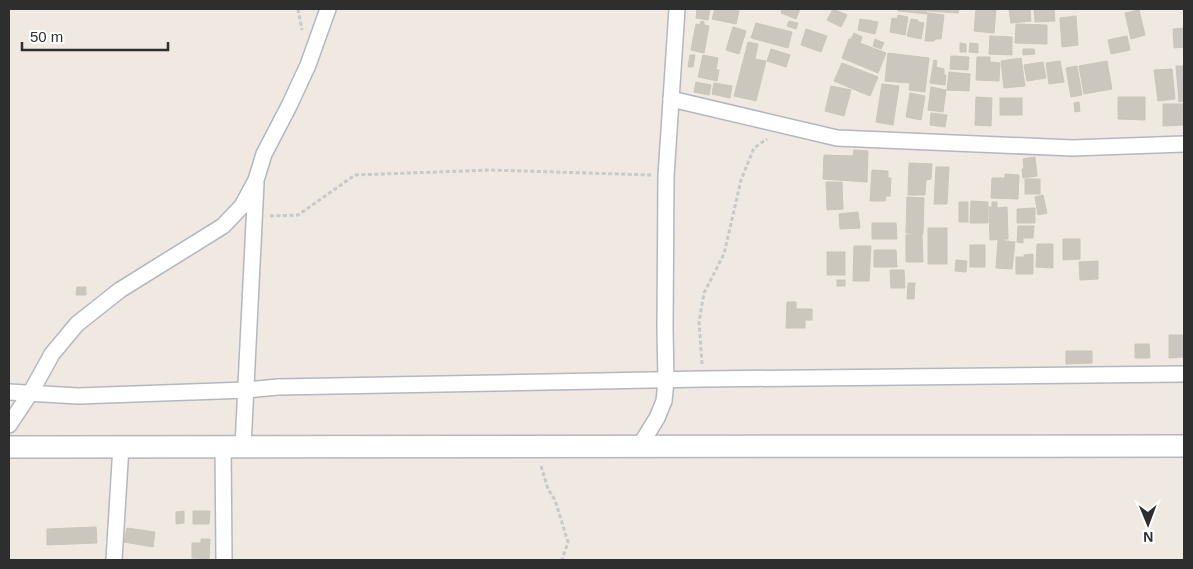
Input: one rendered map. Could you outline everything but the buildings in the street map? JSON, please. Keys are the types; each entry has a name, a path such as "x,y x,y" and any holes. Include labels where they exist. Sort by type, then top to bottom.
{"main road":[{"path":"9,447 1184,446"}],"street":[{"path":"9,426 52,354 77,324 120,290 223,226 242,206 256,180 264,154 290,106 308,65 328,9"},
{"path":"639,447 657,418 664,401 666,380 666,176 677,9"},
{"path":"671,99 837,138 1072,148 1184,144"},
{"path":"224,560 233,446 247,390 256,216 256,180"},
{"path":"9,392 78,396 288,387 703,379 1184,374"},
{"path":"114,560 121,446"}],"path":[{"path":"703,379 699,322 704,293 724,254 741,180 754,148 785,126"},
{"path":"256,216 298,215 355,175 491,170 666,176"},
{"path":"536,446 548,489 555,500 568,542 562,560"}]}
